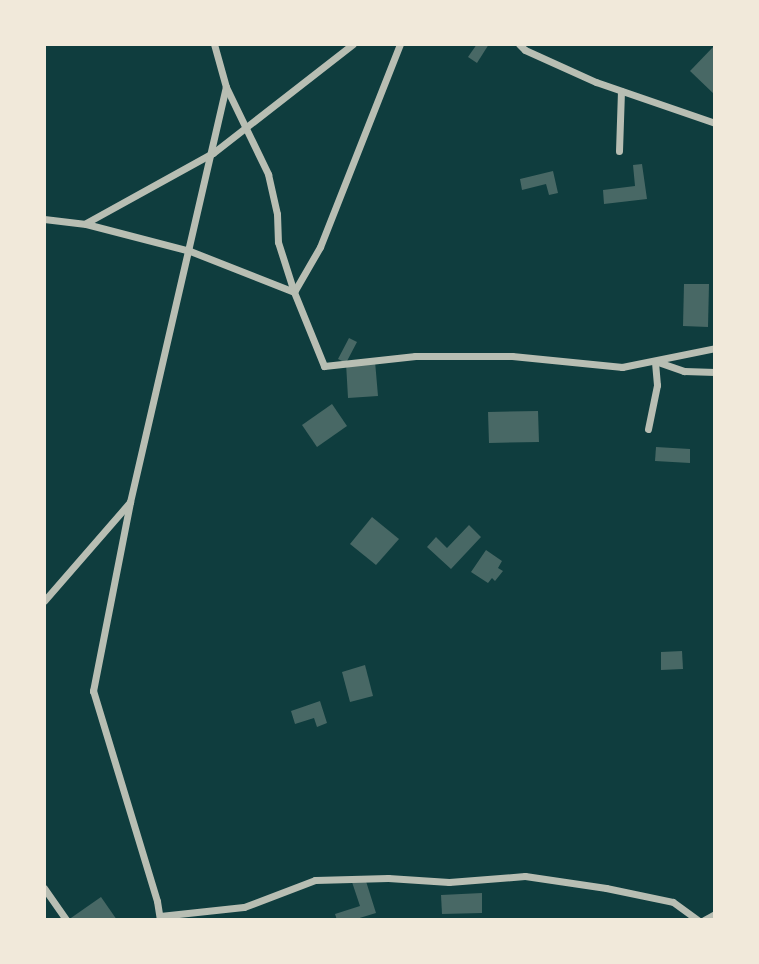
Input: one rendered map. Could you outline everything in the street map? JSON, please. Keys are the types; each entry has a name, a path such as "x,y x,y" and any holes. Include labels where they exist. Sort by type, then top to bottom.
{"street":[{"path":"214,44 226,87 268,173 277,214 278,242 294,292 324,366 415,356 512,356 622,367 715,348"},
{"path":"86,224 213,153 353,44"},
{"path":"294,292 320,247 400,44"},
{"path":"519,44 525,50 621,91 715,123"},
{"path":"226,87 213,153 130,502 93,691 160,918 244,907 315,880 388,878 449,882 525,876 606,888 673,902 698,920"},
{"path":"619,151 621,91"},
{"path":"44,219 86,224 190,251 294,292"},
{"path":"655,361 684,371 715,372"},
{"path":"648,429 657,385 655,361"},
{"path":"44,601 130,502"},
{"path":"44,888 66,920"},
{"path":"704,920 715,914"}],"building":[{"path":"477,44 489,44 477,63 468,57"},
{"path":"715,45 715,95 690,71"},
{"path":"642,164 647,199 604,204 603,190 635,186 633,165"},
{"path":"553,171 558,193 549,195 546,184 522,190 520,179"},
{"path":"684,284 709,284 708,327 683,326"},
{"path":"349,338 357,342 346,363 338,359"},
{"path":"375,361 378,396 348,398 346,363"},
{"path":"332,404 347,426 317,447 302,425"},
{"path":"538,411 539,442 489,443 488,412"},
{"path":"656,447 690,449 690,463 655,461"},
{"path":"372,517 399,539 376,565 350,544"},
{"path":"469,525 481,537 451,569 427,547 436,537 447,548"},
{"path":"486,550 502,561 498,568 503,571 495,581 492,578 488,583 471,572"},
{"path":"682,651 683,669 661,670 661,652"},
{"path":"365,665 373,696 350,702 342,672"},
{"path":"320,701 327,723 317,727 314,718 295,724 291,711"},
{"path":"365,878 376,913 353,920 337,920 335,914 360,906 352,882"},
{"path":"482,893 482,913 442,914 441,895"},
{"path":"101,897 117,920 68,920"}]}
